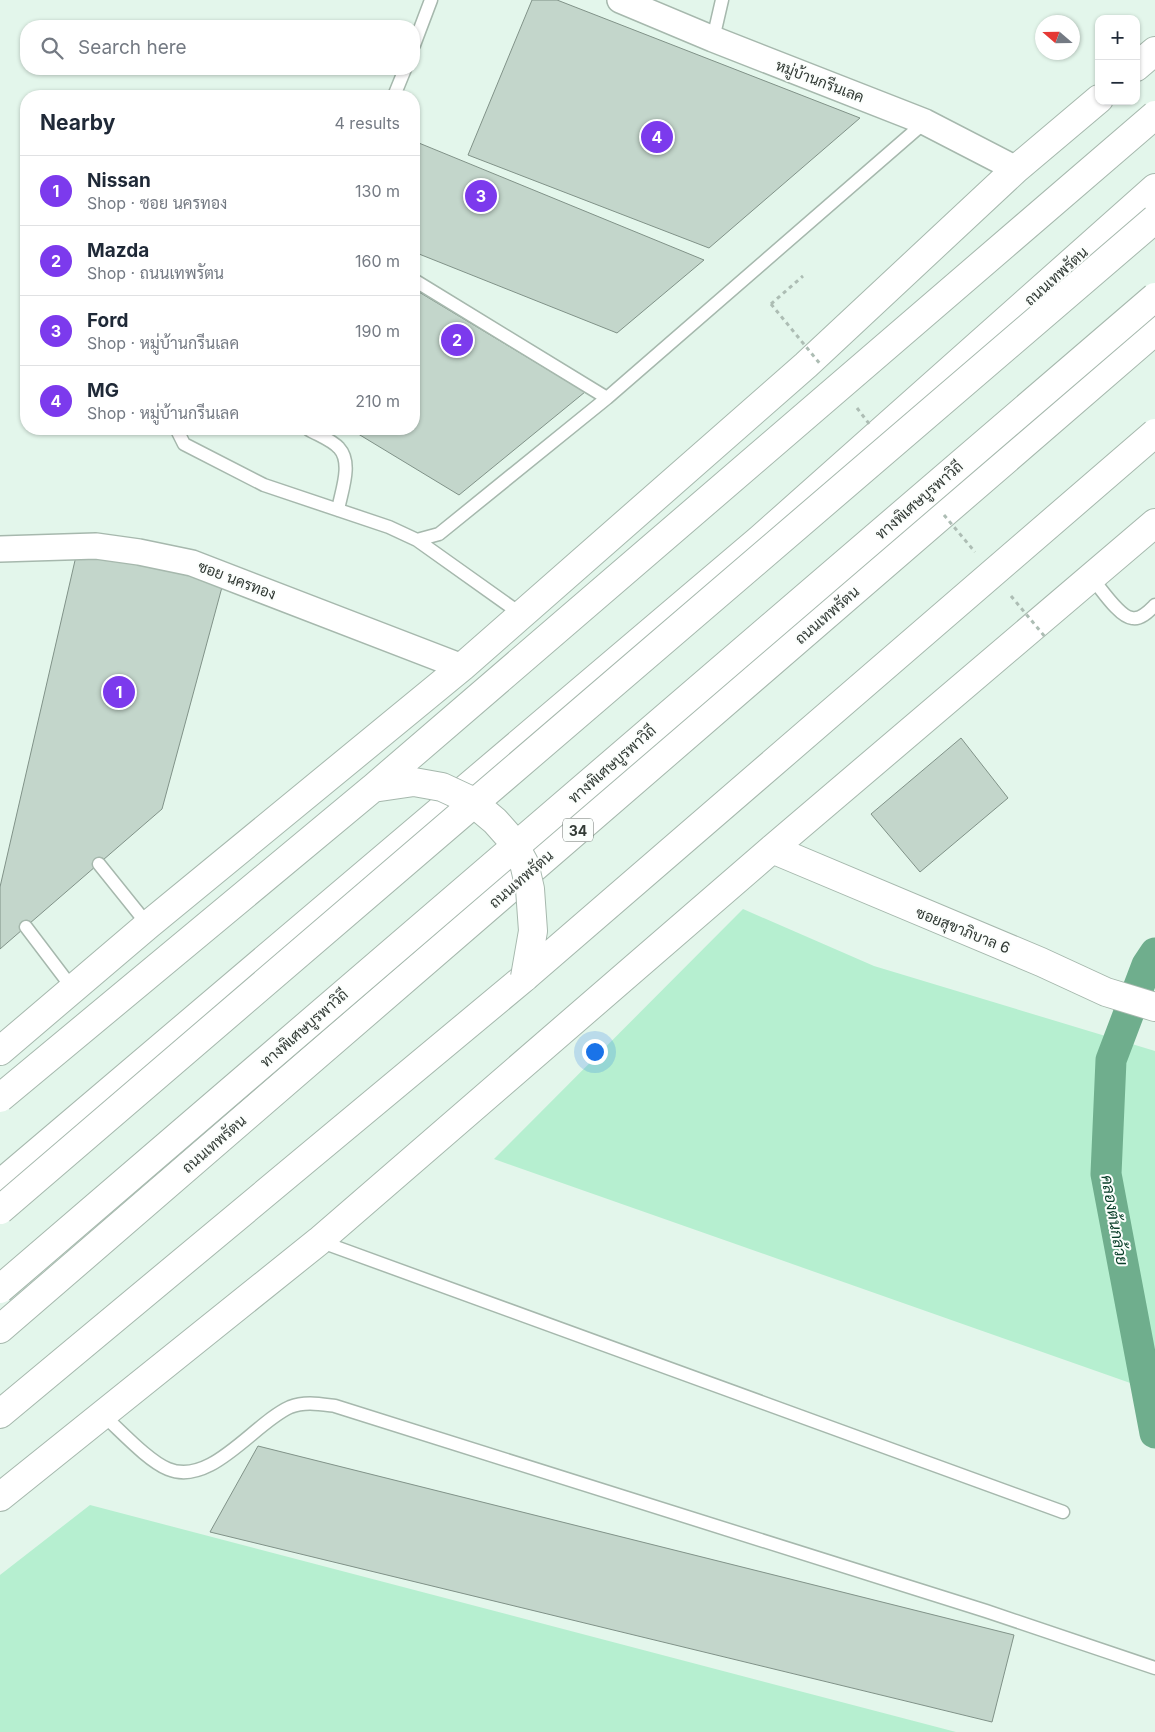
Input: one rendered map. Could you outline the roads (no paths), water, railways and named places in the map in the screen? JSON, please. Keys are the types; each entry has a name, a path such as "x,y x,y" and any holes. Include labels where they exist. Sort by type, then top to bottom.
{"main road":[{"path":"1140,64 1155,52"},
{"path":"0,1051 148,925 462,667 806,365 1016,169 1095,102"},
{"path":"0,1098 373,788 1155,115"},
{"name":"ถนนเทพรัตน","path":"0,1184 759,540 1155,188"},
{"path":"0,1210 1155,219"},
{"name":"ทางพิเศษบูรพาวิถี","path":"0,1290 1155,297"},
{"name":"ถนนเทพรัตน","path":"0,1329 1155,331"},
{"path":"0,1414 525,978 1155,434"},
{"path":"0,1497 319,1241 772,849 1155,523"},
{"path":"373,788 414,782 442,786 470,800 495,820 511,839 524,864 530,889 532,931 525,978"},
{"name":"ซอยสุขาภิบาล 6","path":"772,849 1041,962 1106,992 1155,1007"}],"street":[{"name":"หมู่บ้านกรีนเลค","path":"620,0 924,122 1016,169"},
{"name":"ซอย นครทอง","path":"0,549 96,546 192,563 462,667"}],"lane":[{"path":"420,29 431,0"},
{"path":"713,38 722,0"},
{"path":"396,90 403,75"},
{"path":"417,540 439,534 607,398 924,122"},
{"path":"420,284 607,398"},
{"path":"180,435 184,444 264,485 389,527 417,540 521,614"},
{"path":"318,435 339,448 346,458 346,470 338,510"},
{"path":"1091,577 1123,615 1133,619 1143,616 1155,605"},
{"path":"99,864 148,925"},
{"path":"26,927 73,989"},
{"path":"319,1241 1063,1512"},
{"path":"103,1415 150,1457 168,1469 191,1472 211,1464 233,1450 270,1418 292,1406 312,1403 335,1406 986,1611 1155,1668"}],"waterway":[{"name":"คลองต้นกล้วย","path":"1155,953 1147,965 1111,1060 1106,1174 1155,1433"}],"place":[{"name":"MG","path":"657,137"},
{"name":"Ford","path":"481,196"},
{"name":"Mazda","path":"457,340"},
{"name":"Nissan","path":"119,692"}]}
